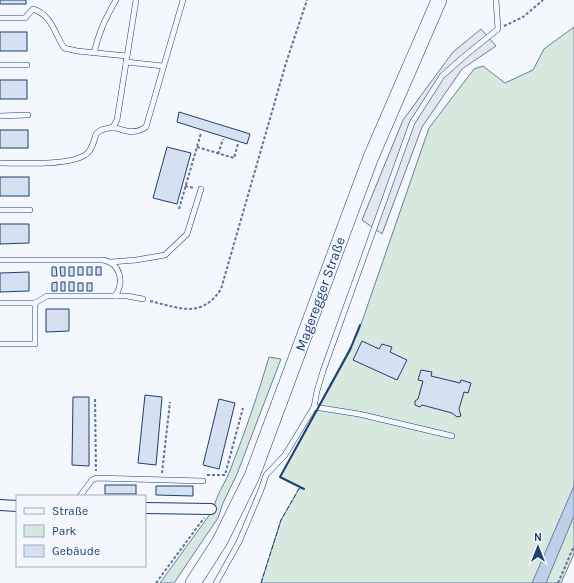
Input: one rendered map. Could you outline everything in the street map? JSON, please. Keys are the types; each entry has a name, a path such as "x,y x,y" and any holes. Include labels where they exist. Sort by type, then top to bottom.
{"main road":[{"name":"Mageregger Straße","path":"193,583 220,541 252,476 371,157 439,0"}],"street":[{"path":"0,506 16,506"},
{"path":"146,508 211,509"}],"lane":[{"path":"94,53 104,19 116,0"},
{"path":"114,127 117,120 136,0"},
{"path":"0,163 64,162 86,155 94,145 96,134 101,130 114,127 126,131 139,132 146,126 183,0"},
{"path":"216,583 239,542 266,475 285,455 314,407 323,371 412,123 442,76 498,29 496,0"},
{"path":"0,18 25,18 33,9 40,11 48,18 64,48 77,51 127,56"},
{"path":"126,62 163,66"},
{"path":"0,65 27,65"},
{"path":"0,116 28,115"},
{"path":"0,260 103,260 111,262 136,260 165,255 187,234 201,190"},
{"path":"0,210 30,210"},
{"path":"111,262 118,270 120,281 118,291 115,296"},
{"path":"0,303 35,303 47,296 127,296 143,299"},
{"path":"0,344 34,344 35,303"},
{"path":"314,407 358,414 452,436"},
{"path":"81,495 92,480 96,478 203,481"}],"path":[{"path":"143,299 176,308 192,309 210,303 221,289 286,63 307,0"},
{"path":"498,29 523,17 543,0"},
{"path":"179,209 201,133"},
{"path":"218,154 223,139"},
{"path":"197,147 234,158 238,144"},
{"path":"96,399 96,478"},
{"path":"161,480 170,402"},
{"path":"203,481 205,475 225,474 243,408"},
{"path":"156,583 211,509"},
{"path":"558,583 574,546"}],"green space":[{"path":"574,27 574,554 561,583 261,583 281,520 300,487 280,477 358,333 429,128 474,69 483,66 505,83 533,70 544,49"},
{"path":"269,357 281,359 237,474 223,503 218,518 174,583 160,583 213,510 229,474 256,399"}],"shaded area":[{"path":"481,29 496,46 462,69 422,127 382,234 362,220 403,120 453,52"}],"water":[{"path":"574,486 574,516 546,583 532,583"}],"building":[{"path":"0,0 26,0 26,4 0,4"},
{"path":"0,32 27,32 27,51 0,51"},
{"path":"0,80 27,80 27,99 0,99"},
{"path":"179,112 250,134 247,144 177,122"},
{"path":"0,130 28,130 28,148 0,148"},
{"path":"167,147 191,153 177,204 153,198"},
{"path":"0,177 29,177 29,196 0,196"},
{"path":"0,224 29,224 29,243 0,244"},
{"path":"52,267 56,267 57,276 52,276"},
{"path":"60,267 65,267 65,276 61,276"},
{"path":"69,267 74,267 74,276 69,276"},
{"path":"78,267 83,267 83,275 78,275"},
{"path":"87,267 92,267 92,275 87,275"},
{"path":"96,267 101,267 101,275 96,275"},
{"path":"29,272 29,291 0,292 0,273"},
{"path":"57,282 57,291 52,291 52,283"},
{"path":"61,282 65,282 65,291 61,291"},
{"path":"69,282 74,282 74,291 69,291"},
{"path":"78,283 83,283 83,291 78,291"},
{"path":"87,283 92,283 92,291 87,291"},
{"path":"46,309 69,309 69,331 46,332"},
{"path":"362,341 379,349 382,344 392,347 390,352 407,360 397,380 353,360"},
{"path":"421,370 432,372 431,376 460,383 461,380 471,383 468,393 464,392 459,409 461,416 457,417 452,413 422,405 420,407 415,405 415,401 418,399 423,381 418,380"},
{"path":"145,395 162,397 156,465 138,463"},
{"path":"73,397 89,397 89,466 72,465"},
{"path":"219,399 235,403 219,469 203,465"},
{"path":"105,485 136,485 136,494 105,494"},
{"path":"156,486 193,486 193,496 156,495"}],"fence":[{"path":"261,583 281,520 300,487"}],"wall":[{"path":"304,489 280,477 350,350 360,325"}]}
